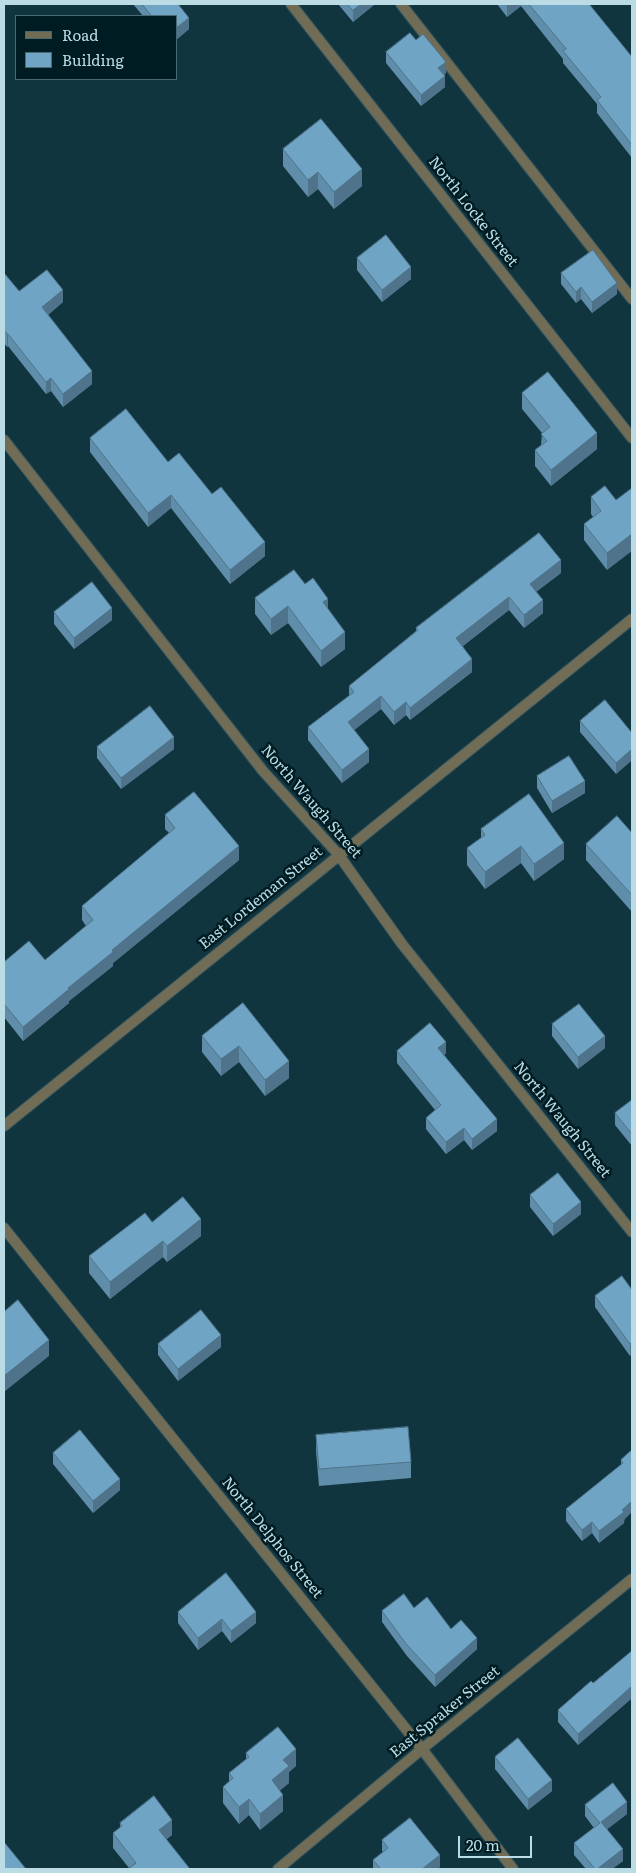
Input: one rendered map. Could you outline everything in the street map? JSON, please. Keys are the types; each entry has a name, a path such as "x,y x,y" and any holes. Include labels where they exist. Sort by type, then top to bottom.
{"street":[{"name":"North Locke Street","path":"291,4 632,438"},
{"path":"400,4 632,299"},
{"name":"North Waugh Street","path":"4,440 263,771 338,854 402,944 632,1232"},
{"name":"East Lordeman Street","path":"4,1126 338,854 632,619"},
{"name":"North Delphos Street","path":"4,1228 422,1749 512,1869"},
{"name":"East Spraker Street","path":"278,1869 422,1749 632,1579"}],"building":[{"path":"142,4 178,4 189,18 178,26 178,15 151,15"},
{"path":"347,4 361,4 353,10"},
{"path":"529,4 589,4 632,57 632,145 597,100 601,97 563,51 566,49"},
{"path":"410,33 416,40 423,34 446,62 438,68 445,76 421,95 386,52"},
{"path":"321,119 362,169 334,192 318,172 308,180 283,149"},
{"path":"386,235 411,267 382,290 357,258"},
{"path":"593,250 617,283 592,302 581,287 576,292 561,273"},
{"path":"47,270 63,290 42,307 92,371 63,394 51,378 46,382 4,330 4,273 19,291"},
{"path":"548,372 597,433 551,470 535,450 547,441 541,434 550,427 522,393"},
{"path":"126,409 168,462 179,453 212,494 221,487 265,542 230,570 171,495 148,513 90,438"},
{"path":"605,486 616,500 632,488 632,534 607,553 584,524 601,511 591,497"},
{"path":"539,533 561,560 530,584 543,600 524,615 509,597 456,638 472,659 410,708 406,702 394,712 381,696 348,722 369,749 342,770 308,727 354,692 349,686 418,630 416,628"},
{"path":"294,570 305,584 313,578 328,599 323,602 345,632 321,651 288,606 271,619 255,598"},
{"path":"92,582 112,608 74,638 54,612"},
{"path":"605,700 632,733 632,749 616,763 580,721"},
{"path":"150,706 174,737 121,778 97,747"},
{"path":"569,756 585,781 552,801 537,776"},
{"path":"194,792 239,846 112,950 113,952 23,1027 4,1004 4,962 29,941 45,960 93,920 82,906 175,828 165,815"},
{"path":"529,794 564,843 534,864 521,846 485,872 467,848 485,835 481,829"},
{"path":"617,816 632,833 632,895 586,844"},
{"path":"243,1003 289,1061 265,1080 239,1046 221,1059 202,1036"},
{"path":"579,1004 605,1036 578,1057 552,1024"},
{"path":"430,1023 446,1042 438,1048 497,1119 472,1139 464,1128 446,1142 426,1118 441,1105 397,1051"},
{"path":"632,1100 632,1134 615,1113"},
{"path":"558,1173 581,1202 553,1224 530,1195"},
{"path":"183,1197 201,1219 167,1246 163,1241 110,1282 89,1256 145,1213 152,1222"},
{"path":"622,1276 632,1290 632,1343 630,1344 595,1296"},
{"path":"18,1300 49,1340 4,1376 4,1312"},
{"path":"201,1310 221,1335 178,1369 158,1344"},
{"path":"408,1427 411,1462 319,1469 316,1435"},
{"path":"80,1430 120,1479 93,1501 53,1453"},
{"path":"632,1450 632,1501 622,1510 624,1512 599,1531 592,1522 582,1530 566,1509 623,1463 621,1460"},
{"path":"226,1573 256,1612 231,1631 222,1619 198,1638 178,1612"},
{"path":"404,1594 414,1608 427,1597 451,1629 461,1620 477,1638 435,1675 407,1645 382,1611"},
{"path":"632,1651 632,1686 578,1734 558,1710 591,1681 593,1683"},
{"path":"278,1727 296,1749 283,1760 289,1766 272,1780 283,1795 260,1814 249,1799 239,1807 223,1787 233,1778 229,1773 249,1757 246,1753"},
{"path":"518,1738 552,1780 528,1799 495,1757"},
{"path":"613,1783 627,1802 601,1822 623,1849 595,1869 574,1843 600,1823 585,1805"},
{"path":"154,1796 172,1820 159,1830 190,1869 128,1869 136,1863 113,1833 122,1826 120,1823"},
{"path":"410,1818 440,1855 422,1869 381,1869 373,1860 388,1848 382,1840"},
{"path":"4,1842 26,1869 4,1869"}]}
